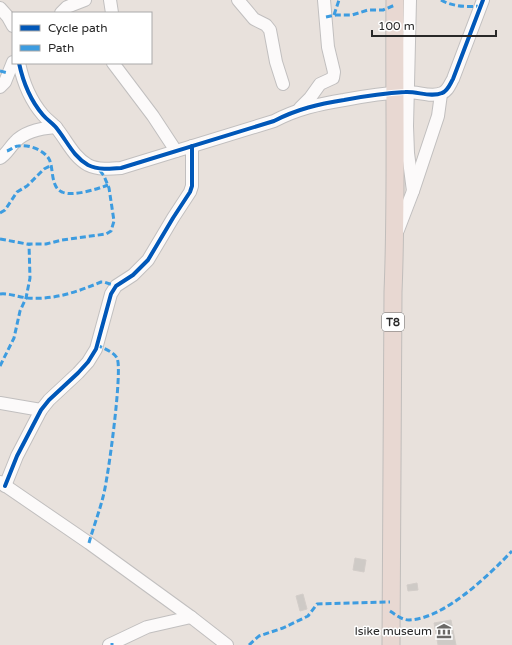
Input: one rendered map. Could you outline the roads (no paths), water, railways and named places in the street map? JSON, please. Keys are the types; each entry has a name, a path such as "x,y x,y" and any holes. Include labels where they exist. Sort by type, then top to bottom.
{"highway":[{"name":"T8","path":"391,645 393,292 401,92 395,0"}],"street":[{"path":"6,0 7,17"},
{"path":"62,12 67,7 85,0"},
{"path":"110,0 112,12"},
{"path":"238,0 254,19 266,25 270,30 276,62 283,84"},
{"path":"297,110 310,98 320,84 333,78 334,72 328,47 324,0"},
{"path":"410,0 401,92 408,139 413,191"},
{"path":"18,64 24,86 38,110 56,127 70,149 87,164 98,168 121,168 274,121 297,110 336,101 401,92 441,94 447,90 453,79 483,0"},
{"path":"0,87 18,64"},
{"path":"114,64 153,116 176,151"},
{"path":"395,236 413,191 438,116 441,94"},
{"path":"0,158 3,157 15,142 24,135 48,127 56,127"},
{"path":"192,146 192,186 190,192 148,260 133,275 116,286 111,294 96,349 88,362 41,410 2,484 88,543 191,617 221,643"},
{"path":"0,404 41,410"},
{"path":"109,645 147,627 191,617"}],"place":[{"name":"Isike museum","path":"444,631"}]}
